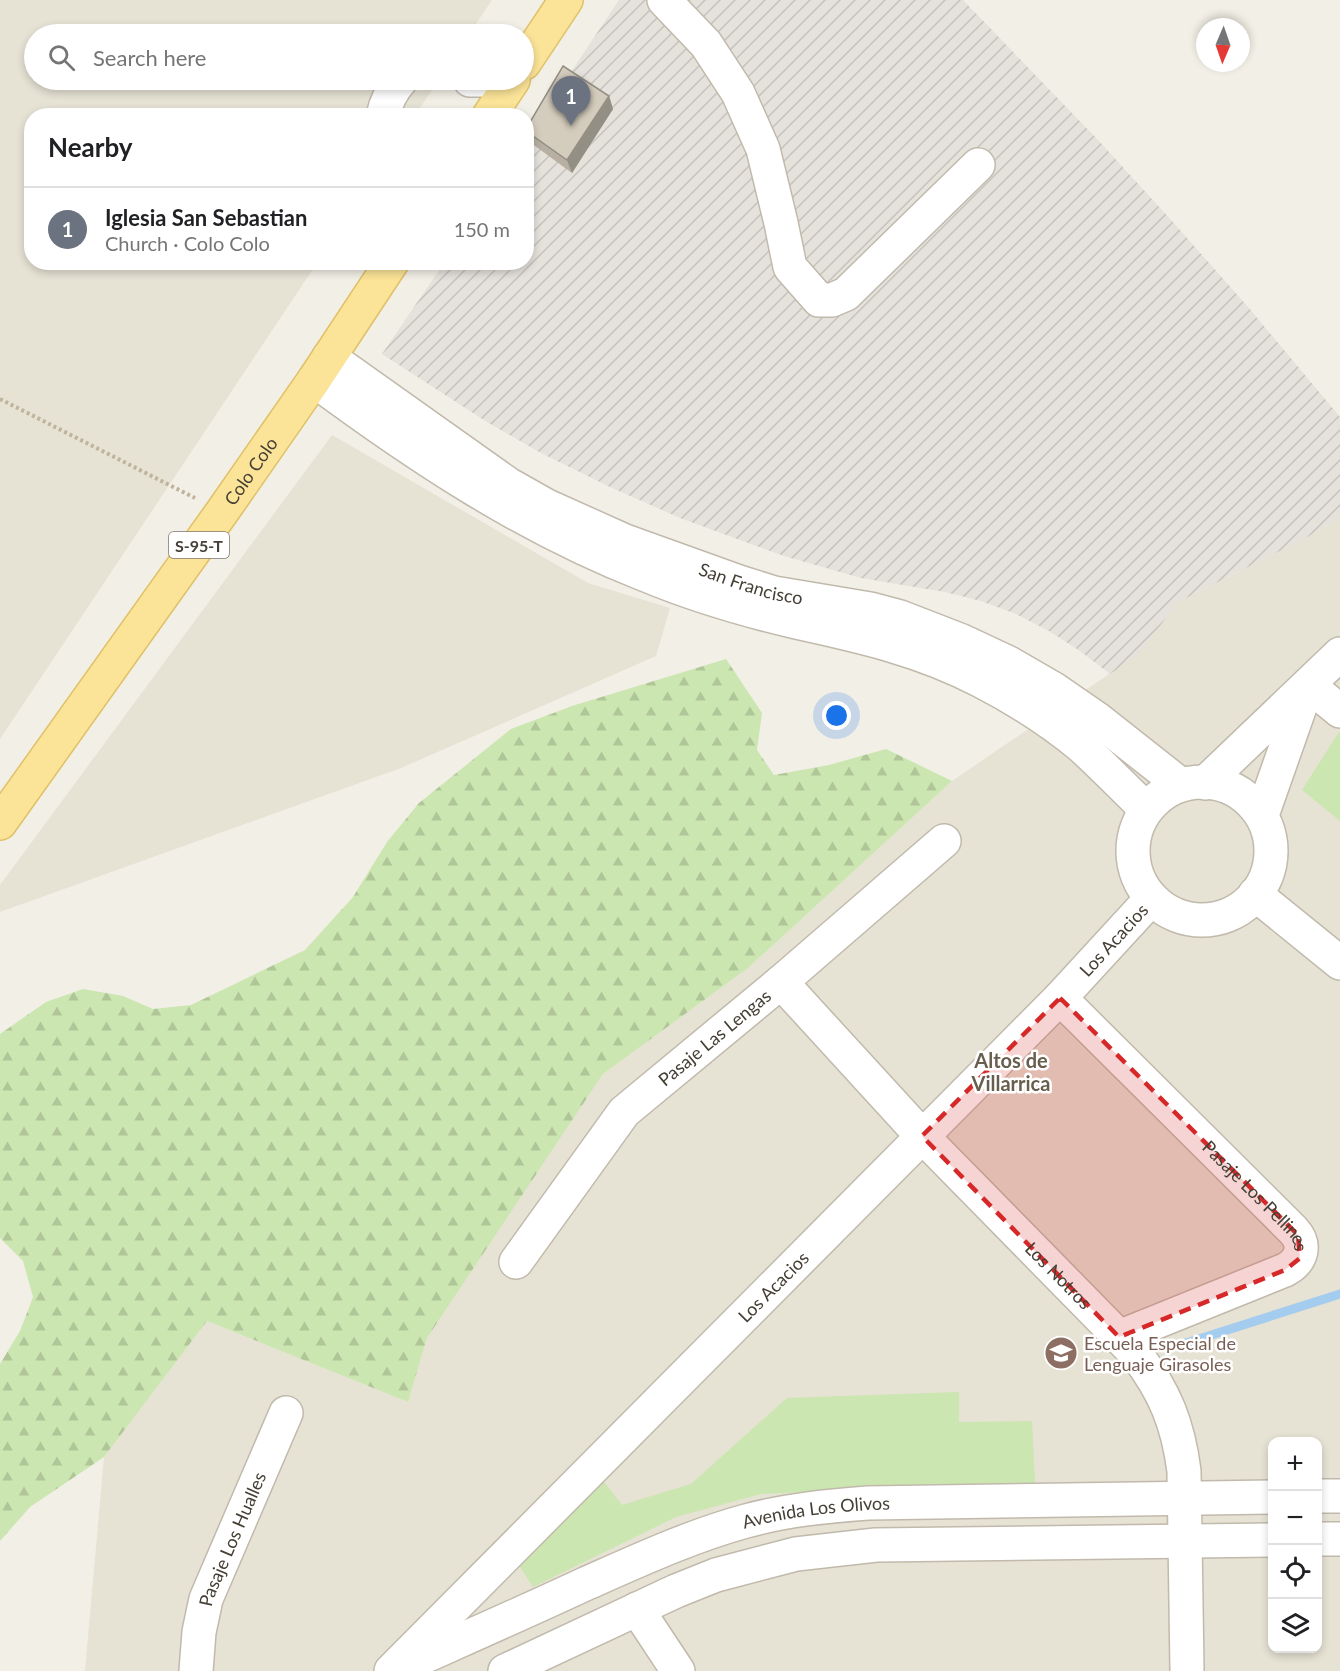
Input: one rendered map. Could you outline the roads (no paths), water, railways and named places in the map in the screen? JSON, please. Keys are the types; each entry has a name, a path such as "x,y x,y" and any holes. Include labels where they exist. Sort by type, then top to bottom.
{"main road":[{"path":"534,48 566,0"},
{"path":"494,108 506,90"},
{"name":"Colo Colo","path":"0,823 222,512 322,369 387,270"}],"street":[{"path":"664,0 706,44 738,93 763,149 790,267 819,300 832,300 846,294 978,165"},
{"path":"385,108 392,90"},
{"name":"San Francisco","path":"322,369 508,484 547,506 625,541 739,582 774,592 870,609 900,617 962,641 1009,663 1054,689 1193,784"},
{"name":"San Francisco","path":"322,369 426,460 495,502 597,555 647,576 727,603 795,621 845,631 891,645 981,680 1033,711 1081,746 1146,809"},
{"path":"1193,784 1308,686 1340,654"},
{"path":"1308,686 1340,711"},
{"path":"1262,815 1308,686"},
{"name":"San Francisco","path":"1193,784 1222,785 1251,802 1262,815 1271,842 1269,870 1255,894 1237,910 1216,919 1192,919 1170,913 1151,899 1138,879 1132,855 1135,830 1146,809 1162,794 1193,784"},
{"name":"Pasaje Las Lengas","path":"516,1262 624,1112 781,982 944,841"},
{"path":"1255,894 1340,963"},
{"name":"Los Acacios","path":"392,1671 1060,998 1151,899"},
{"name":"Los Notros","path":"781,982 921,1136 1136,1354 1164,1395 1181,1444 1185,1471 1187,1671"},
{"name":"Pasaje Los Pellines","path":"1060,998 1298,1235 1302,1248 1300,1258 1286,1270 1119,1337"},
{"name":"Pasaje Los Hualles","path":"196,1671 199,1632 206,1599 286,1413"},
{"path":"1322,1496 1340,1496"},
{"name":"Avenida Los Olivos","path":"392,1671 621,1568 700,1536 746,1521 786,1512 868,1503 1268,1497"},
{"path":"1322,1539 1340,1539"},
{"name":"Avenida Los Olivos","path":"505,1671 676,1591 726,1572 796,1554 876,1545 1268,1540"},
{"path":"638,1610 678,1671"}],"waterway":[{"path":"1180,1345 1340,1294"}],"place":[{"name":"Iglesia San Sebastian","path":"571,126"},
{"name":"Escuela Especial de Lenguaje Girasoles","path":"1061,1353"}],"district":[{"name":"Altos de Villarrica","path":"1011,1072"}]}
